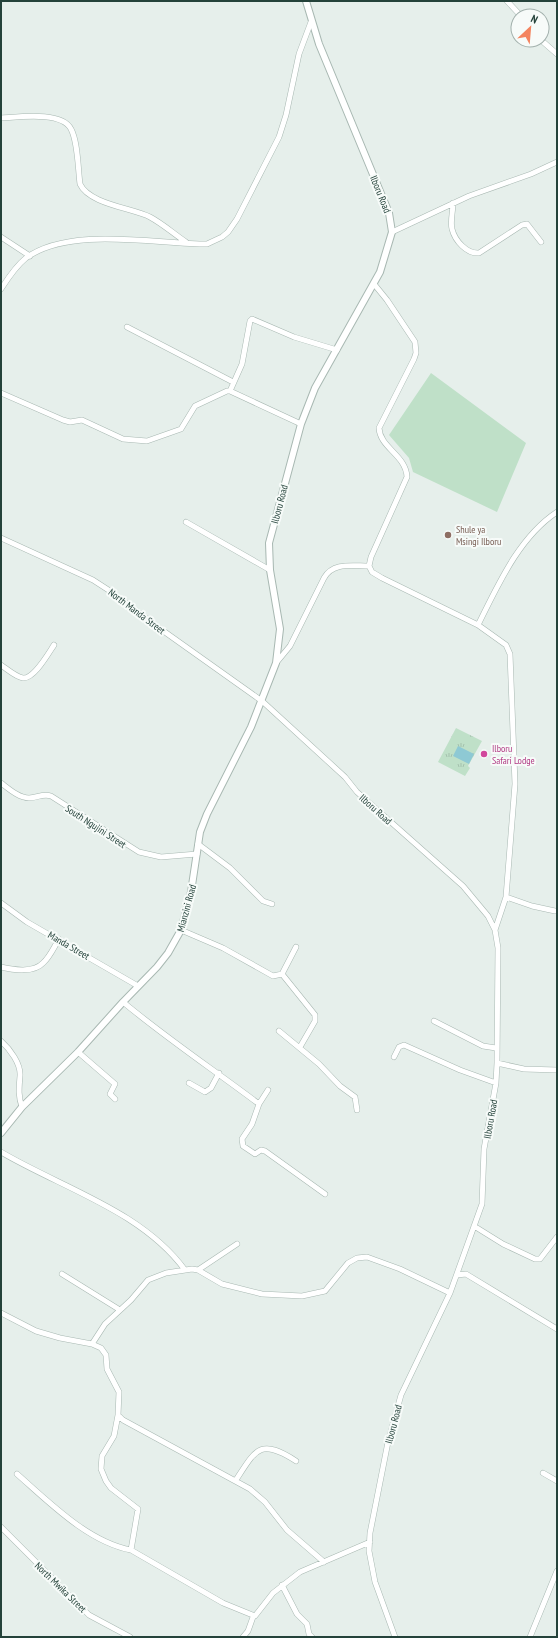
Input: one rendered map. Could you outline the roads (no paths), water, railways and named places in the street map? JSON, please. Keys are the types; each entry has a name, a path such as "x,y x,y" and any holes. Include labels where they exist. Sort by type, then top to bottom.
{"street":[{"name":"Ilboru Road","path":"306,1 330,73 389,213 392,232 380,272 315,388 301,424 269,543 270,570 280,629 276,663 262,701 345,777 356,792 463,886 480,905 495,930 498,948 496,1084 484,1149 482,1204 450,1293 401,1395 388,1442 370,1542 375,1582 395,1637"},
{"path":"1,289 13,272 30,256 41,249 56,244 80,240 207,244 215,241 228,232 237,219 283,127 296,62 312,22"},
{"path":"1,118 40,117 62,120 72,130 80,184 85,191 102,200 149,217 187,243"},
{"path":"392,232 453,203 531,174 557,162"},
{"path":"453,203 451,229 462,247 468,250 479,253 524,224 529,225 541,242"},
{"path":"1,237 30,256"},
{"path":"368,566 406,477 405,465 379,435 379,428 414,359 416,347 415,342 387,300 374,284"},
{"path":"230,391 242,364 250,321 252,319 294,337 337,350"},
{"path":"127,327 233,382"},
{"path":"1,393 63,420 70,422 82,420 124,439 134,441 147,441 181,429 195,406 230,391 301,424"},
{"path":"478,625 514,558 534,533 557,512"},
{"path":"186,522 270,570"},
{"name":"North Manda Street","path":"1,538 86,576 110,591 262,701"},
{"path":"368,566 372,572 382,578 478,625 506,645 510,654 515,784 506,897 495,930"},
{"path":"276,663 290,646 327,573 333,568 368,566"},
{"path":"1,666 20,677 28,677 33,674 54,645"},
{"name":"Mianzini Road","path":"1,1133 22,1107 78,1052 138,986 158,967 168,953 181,930 191,892 200,832 207,814 262,701"},
{"name":"South Ngujini Street","path":"1,783 24,797 32,798 43,794 51,796 139,852 161,857 197,854"},
{"path":"198,844 230,868 263,901 272,904"},
{"path":"506,897 532,906 555,911"},
{"name":"Manda Street","path":"1,903 27,922 59,939 138,986"},
{"path":"181,930 223,948 273,976 282,974"},
{"path":"1,967 14,970 32,969 43,964 59,939"},
{"path":"282,974 296,946"},
{"path":"282,974 315,1015 315,1021 300,1047"},
{"path":"123,1002 147,1022 219,1073 259,1104"},
{"path":"434,1021 483,1046 496,1048"},
{"path":"279,1031 300,1047 340,1086 355,1097 357,1110"},
{"path":"1,1041 12,1055 20,1071 18,1092 22,1107"},
{"path":"394,1056 399,1048 404,1045 496,1084"},
{"path":"78,1052 115,1084 110,1094 116,1099"},
{"path":"497,1063 524,1069 557,1070"},
{"path":"189,1083 205,1092 211,1088 219,1073"},
{"path":"268,1090 259,1104 252,1124 242,1139 243,1146 255,1154 261,1150 265,1151 324,1194"},
{"path":"1,1152 135,1223 161,1242 185,1270"},
{"path":"474,1226 503,1244 535,1259 540,1259 557,1237"},
{"path":"198,1270 237,1244"},
{"path":"92,1344 105,1324 148,1280 166,1273 185,1270 198,1270 222,1284 245,1290 287,1296 302,1296 325,1291 348,1263 357,1258 367,1257 400,1269 450,1293"},
{"path":"62,1274 120,1310"},
{"path":"457,1274 466,1274 557,1329"},
{"path":"1,1313 19,1324 42,1333 92,1344 104,1351 107,1369 119,1392 118,1415 114,1436 102,1456 101,1469 106,1481 112,1488 138,1509 131,1550"},
{"path":"118,1415 123,1420 236,1480 258,1494 287,1530 324,1562"},
{"path":"236,1480 252,1454 260,1450 276,1450 296,1461"},
{"path":"543,1473 557,1480"},
{"path":"17,1474 89,1533 113,1546 131,1550 223,1603 253,1617"},
{"name":"North Mwika Street","path":"1,1527 89,1614 130,1637"},
{"path":"243,1637 248,1631 253,1617 282,1585 300,1572 370,1542"},
{"path":"530,1637 557,1571"},
{"path":"282,1585 297,1614 307,1624 308,1632 312,1637"}],"water":[{"path":"458,746 474,754 469,764 453,756"}],"place":[{"name":"Shule ya Msingi Ilboru","path":"448,535"},
{"name":"Ilboru Safari Lodge","path":"484,754"}]}
